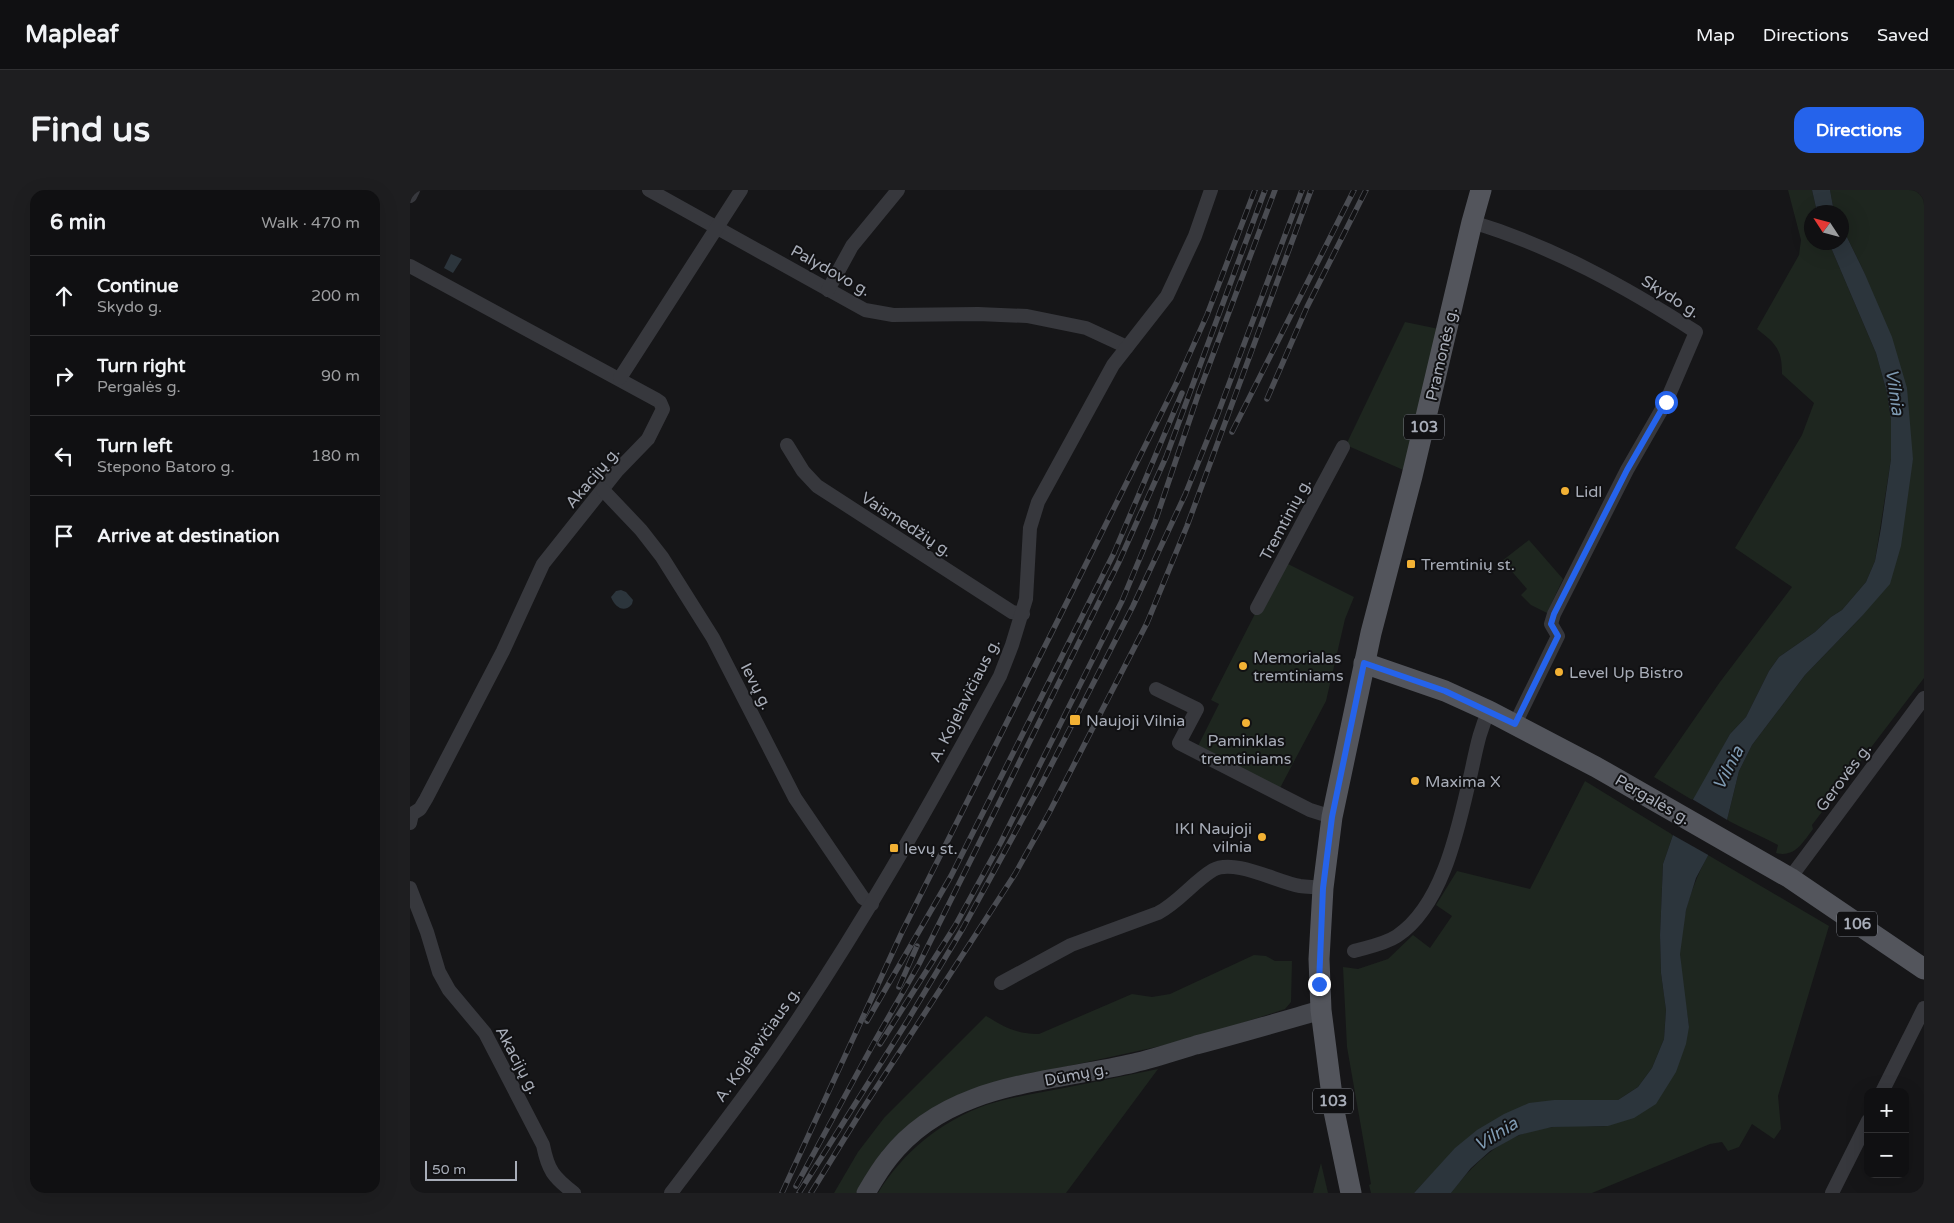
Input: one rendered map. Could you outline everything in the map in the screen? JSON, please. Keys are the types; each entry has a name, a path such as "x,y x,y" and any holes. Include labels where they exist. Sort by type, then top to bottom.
{"main road":[{"name":"Pramonės g.","path":"1364,663 1385,575 1412,476 1481,190"},
{"name":"Pergalės g.","path":"1364,663 1445,691 1515,724 1596,767 1790,878 1924,969"},
{"name":"103","path":"1351,1192 1334,1111 1321,1010 1319,960 1323,888 1332,817 1364,663"},
{"name":"Dūmų g.","path":"866,1193 889,1158 920,1126 962,1101 993,1090 1135,1063 1321,1010"}],"street":[{"path":"410,196 413,190"},
{"name":"Palydovo g.","path":"649,190 866,310 893,315 978,314 1027,316 1086,328 1127,346"},
{"path":"620,378 742,190"},
{"path":"828,290 852,246 898,190"},
{"name":"A. Kojelavičiaus g.","path":"671,1193 772,1057 872,904 1000,676 1012,646 1026,599 1030,528 1035,509 1051,476 1104,382 1127,346 1158,311 1167,296 1195,236 1211,190"},
{"name":"Skydo g.","path":"1472,222 1551,252 1595,272 1631,291 1696,332 1666,402 1627,470 1554,614 1551,624 1558,636 1515,724"},
{"name":"Akacijų g.","path":"410,266 532,333 620,378 660,402 662,409 648,439 617,471 544,564 503,651 426,799 420,809 411,817"},
{"name":"Vaismedžių g.","path":"788,445 803,471 817,486 957,578 1012,612 1022,614"},
{"name":"Tremtinių g.","path":"1257,608 1343,447"},
{"name":"Ievų g.","path":"603,490 640,530 662,558 713,638 795,798 862,898 872,904"},
{"path":"1156,689 1197,709 1179,743 1310,810 1332,817"},
{"name":"Gerovės g.","path":"1790,878 1924,698"},
{"path":"1354,951 1390,939 1410,926 1438,886 1447,863 1481,726 1489,711"},
{"path":"1001,982 1071,944 1170,907 1202,878 1220,867 1236,867 1299,886 1323,888"},
{"name":"Akacijų g.","path":"410,888 427,932 439,972 449,990 485,1032 543,1145 547,1164 554,1176 574,1193"},
{"path":"1884,1088 1924,1008"},
{"path":"1832,1193 1864,1129"}],"shaded area":[{"path":"1788,190 1812,190 1815,205 1804,205 1804,250 1832,250 1876,353 1887,393 1891,420 1891,459 1875,561 1866,582 1842,610 1779,657 1769,671 1746,717 1730,734 1694,801 1654,777 1720,682 1792,587 1735,548 1802,435 1814,403 1782,374 1781,359 1777,348 1757,329 1799,255 1801,240"},
{"path":"1830,190 1924,190 1924,678 1812,825 1813,829 1802,844 1793,851 1783,854 1776,853 1778,845 1727,820 1739,771 1752,745 1805,675 1862,616 1913,459 1864,272 1849,241 1849,205 1833,205"},
{"path":"1405,322 1439,329 1408,472 1346,445"},
{"path":"1529,540 1563,579 1547,613 1531,605 1521,595 1527,589 1508,567 1501,572 1497,569 1498,564"},
{"path":"1282,561 1354,597 1345,619 1326,701 1280,788 1197,748 1219,704 1211,700"},
{"path":"1585,781 1673,835 1663,864 1660,935 1661,973 1666,1010 1664,1039 1652,1068 1638,1087 1618,1100 1554,1100 1428,1178 1414,1193 1371,1193 1347,1047 1343,967 1358,969 1388,959 1413,935 1430,948 1452,916 1436,905 1457,871 1530,889"},
{"path":"1708,855 1829,926 1778,1096 1781,1129 1774,1139 1752,1124 1739,1147 1728,1151 1722,1142 1710,1144 1592,1193 1451,1193 1483,1158 1521,1134 1553,1127 1608,1126 1689,1027 1681,972 1682,928 1688,903"},
{"path":"1254,955 1266,956 1275,961 1292,961 1291,1002 1285,1009 1193,1039 995,1082 961,1094 930,1109 903,1130 878,1157 856,1193 834,1193 858,1152 884,1118 986,1016 1011,1029 1039,1034 1132,994 1152,997 1170,994"},
{"path":"1158,1069 1066,1193 878,1193 899,1165 924,1140 938,1129 969,1112 1015,1097"},
{"path":"1321,1163 1328,1193 1313,1193"}],"water":[{"path":"1812,190 1830,190 1833,205 1815,205"},
{"name":"Vilnia","path":"1849,241 1892,337 1907,388 1913,459 1901,546 1890,584 1805,675 1752,745 1739,771 1727,820 1696,878 1686,910 1680,954 1689,1027 1686,1044 1676,1072 1656,1104 1634,1118 1608,1126 1552,1127 1519,1135 1490,1151 1471,1168 1451,1193 1414,1193 1455,1148 1477,1130 1504,1114 1529,1103 1554,1100 1618,1100 1638,1087 1652,1068 1664,1039 1666,1010 1661,973 1660,935 1663,864 1673,835 1730,734 1746,717 1769,671 1779,657 1842,610 1866,582 1875,561 1891,459 1891,420 1887,393 1876,353 1832,250 1849,250"},
{"path":"451,254 462,259 453,273 444,268"},
{"path":"616,591 626,592 633,600 632,604 626,609 617,606 611,597"}],"pier":[{"path":"1692,799 1729,821 1710,856 1671,834"}],"railway":[{"path":"782,1193 902,932 1177,382 1207,315 1255,190"},
{"path":"796,1186 919,964 1118,564 1166,457 1265,190"},
{"path":"880,1044 955,926 1001,842 1122,601 1155,522 1199,392 1275,190"},
{"path":"799,1193 908,1020 963,928 1041,785 1133,606 1185,495 1217,416 1302,190"},
{"path":"811,1193 862,1110 1015,874 1049,813 1147,623 1187,526 1311,190"},
{"path":"1232,432 1354,190"},
{"path":"1267,399 1307,307 1366,190"},
{"path":"867,1021 951,876 1114,553 1182,393"},
{"path":"899,987 917,946"}],"place":[{"name":"Lidl","path":"1565,491"},
{"name":"Tremtinių st.","path":"1411,564"},
{"name":"Memorialas tremtiniams","path":"1243,666"},
{"name":"Level Up Bistro","path":"1559,672"},
{"name":"Naujoji Vilnia","path":"1075,720"},
{"name":"Paminklas tremtiniams","path":"1246,723"},
{"name":"Maxima X","path":"1415,781"},
{"name":"IKI Naujoji vilnia","path":"1262,837"},
{"name":"Ievų st.","path":"894,848"}],"route":[{"path":"1319,984 1323,888 1332,817 1364,663 1445,691 1515,724 1558,636 1557,631 1551,624 1554,614 1627,470 1666,402"}]}
